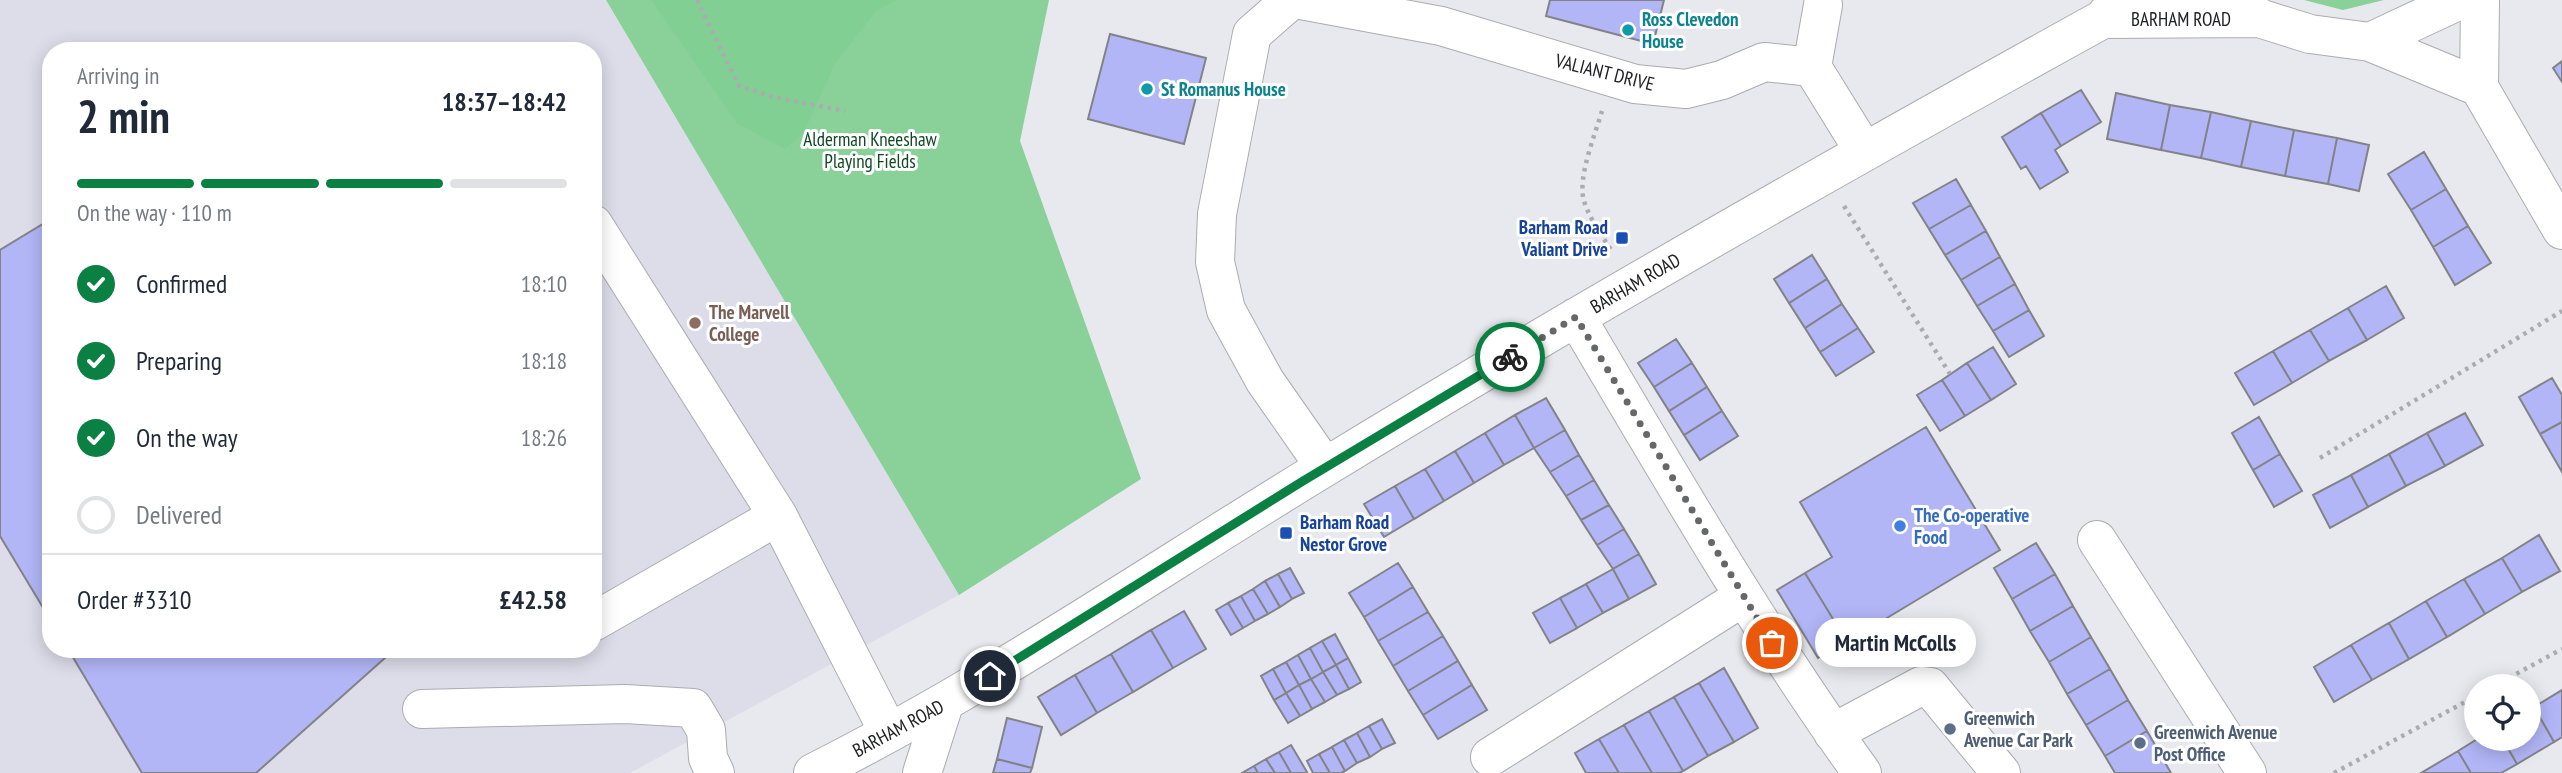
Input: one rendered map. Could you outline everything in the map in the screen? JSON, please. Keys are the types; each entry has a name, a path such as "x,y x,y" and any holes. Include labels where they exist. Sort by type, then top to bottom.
{"street":[{"path":"1291,0 1252,34 1217,214 1215,262 1226,310 1265,381 1325,467"},
{"name":"VALIANT DRIVE","path":"1301,0 1441,26 1635,83 1686,89 1722,80 1764,62 1812,68"},
{"path":"2370,42 2460,0"},
{"path":"2480,0 2479,86 2562,230"},
{"path":"1823,5 1812,68 1864,151"},
{"name":"BARHAM ROAD","path":"823,771 944,704 1325,467 1576,317 2111,10 2250,9 2310,34 2370,42 2479,86"},
{"path":"602,238 778,516 889,733"},
{"path":"1576,317 1743,597 1862,773"},
{"path":"602,617 778,516"},
{"path":"2097,540 2247,773"},
{"path":"1490,757 1743,597"},
{"path":"1833,733 1921,685 1930,687 2001,773"},
{"path":"422,709 625,704 693,708 706,730 708,758 715,773"},
{"path":"922,773 944,704"}],"path":[{"path":"697,0 739,86 773,97 845,111"},
{"path":"1612,77 1582,186 1583,199 1632,285"},
{"path":"1824,174 1950,374"},
{"path":"2320,458 2562,311"},
{"path":"2516,674 2562,649"},
{"path":"2334,773 2464,703"}],"shaded area":[{"name":"The Marvell College","path":"0,0 606,0 959,595 630,773 0,773"}],"green space":[{"name":"Alderman Kneeshaw Playing Fields","path":"606,0 1049,0 1020,141 1141,479 959,595"},
{"path":"651,0 898,0 876,11 835,64 803,134 785,149 737,123"},
{"path":"2304,0 2384,0 2343,10"}],"building":[{"name":"Ross Clevedon House","path":"1550,0 1664,0 1653,44 1546,16"},
{"name":"St Romanus House","path":"1110,34 1206,58 1184,144 1088,119"},
{"path":"2562,61 2562,82 2553,68"},
{"path":"2081,90 2101,122 2061,146 2041,113"},
{"path":"2116,93 2170,105 2161,150 2107,139"},
{"path":"2170,105 2211,112 2201,158 2161,150"},
{"path":"2211,112 2251,121 2241,167 2201,158"},
{"path":"2041,113 2061,146 2055,150 2068,172 2040,189 2026,166 2021,169 2002,137"},
{"path":"2251,121 2294,130 2285,176 2241,167"},
{"path":"2294,130 2337,138 2328,184 2285,176"},
{"path":"2337,138 2369,145 2359,191 2328,184"},
{"path":"2424,152 2446,189 2411,210 2388,174"},
{"path":"1956,179 1971,205 1929,229 1913,203"},
{"path":"2446,189 2468,226 2433,247 2411,210"},
{"path":"1971,205 1986,231 1945,255 1929,229"},
{"path":"42,224 42,606 0,536 0,250"},
{"path":"2468,226 2491,263 2455,285 2433,247"},
{"path":"1986,231 2000,257 1961,280 1945,255"},
{"path":"1812,255 1827,279 1789,303 1774,279"},
{"path":"2000,257 2015,284 1977,306 1961,280"},
{"path":"1827,279 1842,304 1805,328 1789,303"},
{"path":"2015,284 2029,310 1993,331 1977,306"},
{"path":"2386,286 2404,318 2367,340 2348,308"},
{"path":"1842,304 1858,328 1820,352 1805,328"},
{"path":"2348,308 2367,340 2329,361 2310,330"},
{"path":"2029,310 2044,336 2009,357 1993,331"},
{"path":"1858,328 1874,352 1836,376 1820,352"},
{"path":"2310,330 2329,361 2292,383 2273,351"},
{"path":"1676,339 1692,363 1654,387 1638,363"},
{"path":"1993,347 2016,384 1991,400 1967,363"},
{"path":"2273,351 2292,383 2254,405 2235,373"},
{"path":"1692,363 1707,387 1669,411 1654,387"},
{"path":"1967,363 1991,400 1965,416 1942,380"},
{"path":"2552,378 2562,395 2562,422 2540,434 2519,397"},
{"path":"1942,380 1965,416 1940,431 1917,395"},
{"path":"1707,387 1722,411 1684,435 1669,411"},
{"path":"1546,398 1565,430 1534,448 1515,415"},
{"path":"1722,411 1738,436 1700,460 1684,435"},
{"path":"2465,413 2483,445 2445,466 2427,433"},
{"path":"1515,415 1534,448 1504,465 1485,433"},
{"path":"2259,417 2280,454 2253,470 2232,433"},
{"path":"2562,422 2562,472 2540,434"},
{"name":"The Co-operative Food","path":"1926,427 2000,550 1847,642 1805,573 1832,557 1800,502"},
{"path":"1565,430 1579,455 1550,472 1534,448"},
{"path":"1485,433 1504,465 1474,483 1455,451"},
{"path":"2427,433 2445,466 2406,486 2389,454"},
{"path":"1455,451 1474,483 1444,501 1425,469"},
{"path":"2280,454 2302,491 2274,507 2253,470"},
{"path":"2389,454 2406,486 2368,507 2351,475"},
{"path":"1579,455 1594,480 1566,496 1550,472"},
{"path":"1425,469 1444,501 1414,519 1395,486"},
{"path":"2351,475 2368,507 2330,528 2313,495"},
{"path":"1594,480 1609,505 1581,520 1566,496"},
{"path":"1395,486 1414,519 1384,537 1364,504"},
{"path":"1609,505 1624,529 1597,545 1581,520"},
{"path":"1624,529 1639,554 1613,569 1597,545"},
{"path":"2539,535 2560,571 2522,592 2502,558"},
{"path":"2036,543 2055,574 2012,599 1994,568"},
{"path":"1639,554 1656,584 1629,599 1613,569"},
{"path":"2502,558 2522,592 2485,614 2464,579"},
{"path":"1398,563 1413,587 1364,617 1349,593"},
{"path":"1290,568 1304,593 1292,599 1278,574"},
{"path":"1613,569 1629,599 1603,613 1586,584"},
{"path":"1805,573 1847,642 1818,658 1777,590"},
{"path":"1278,574 1292,599 1280,607 1265,581"},
{"path":"2055,574 2073,606 2030,631 2012,599"},
{"path":"2464,579 2485,614 2447,637 2426,601"},
{"path":"1265,581 1280,607 1268,614 1253,589"},
{"path":"1586,584 1603,613 1577,628 1560,598"},
{"path":"1413,587 1428,612 1378,641 1364,617"},
{"path":"1253,589 1268,614 1255,621 1241,596"},
{"path":"1241,596 1255,621 1243,628 1228,603"},
{"path":"1560,598 1577,628 1550,643 1533,613"},
{"path":"2426,601 2447,637 2409,659 2389,623"},
{"path":"1228,603 1243,628 1231,635 1216,610"},
{"path":"2073,606 2091,637 2049,662 2030,631"},
{"path":"1184,611 1206,649 1173,668 1151,630"},
{"path":"1428,612 1443,636 1393,666 1378,641"},
{"path":"2389,623 2409,659 2372,680 2351,645"},
{"path":"1151,630 1173,668 1133,692 1111,654"},
{"path":"1335,634 1348,658 1336,665 1322,641"},
{"path":"1443,636 1458,661 1408,691 1393,666"},
{"path":"2091,637 2110,669 2067,694 2049,662"},
{"path":"1322,641 1336,665 1323,672 1310,648"},
{"path":"2351,645 2372,680 2334,702 2314,667"},
{"path":"1310,648 1323,672 1311,679 1298,655"},
{"path":"1111,654 1133,692 1097,713 1075,675"},
{"path":"1298,655 1311,679 1299,685 1286,662"},
{"path":"73,658 385,658 256,773 142,773"},
{"path":"1348,658 1361,682 1349,689 1336,665"},
{"path":"1458,661 1472,685 1423,715 1408,691"},
{"path":"1286,662 1299,685 1286,693 1273,669"},
{"path":"1336,665 1349,689 1337,695 1323,672"},
{"path":"1724,668 1758,728 1734,742 1699,683"},
{"path":"1273,669 1286,693 1274,700 1261,676"},
{"path":"2110,669 2128,700 2086,725 2067,694"},
{"path":"1323,672 1337,695 1325,702 1311,679"},
{"path":"1075,675 1097,713 1061,735 1038,697"},
{"path":"1311,679 1325,702 1312,709 1299,685"},
{"path":"1699,683 1734,742 1708,756 1674,697"},
{"path":"1299,685 1312,709 1300,716 1286,693"},
{"path":"1472,685 1487,710 1438,739 1423,715"},
{"path":"2562,690 2562,737 2554,742 2541,719 2541,703"},
{"path":"1286,693 1300,716 1288,723 1274,700"},
{"path":"1674,697 1708,756 1683,771 1649,711"},
{"path":"2128,700 2147,731 2105,756 2086,725"},
{"path":"1649,711 1683,771 1652,773 1624,725"},
{"path":"1007,718 1042,727 1032,768 997,759"},
{"path":"1382,719 1395,743 1382,749 1369,726"},
{"path":"2541,719 2554,742 2541,750"},
{"path":"1624,725 1652,773 1619,773 1599,739"},
{"path":"1369,726 1382,749 1370,757 1357,733"},
{"name":"Greenwich Avenue Post Office","path":"2147,731 2171,773 2115,773 2105,756"},
{"path":"1357,733 1370,757 1357,763 1344,740"},
{"path":"1599,739 1619,773 1586,773 1575,753"},
{"path":"1344,740 1357,763 1345,771 1332,747"},
{"path":"1291,745 1307,772 1291,773 1279,752"},
{"path":"1332,747 1345,771 1341,773 1330,773 1319,754"},
{"path":"2464,747 2464,751 2510,751 2517,764 2501,773 2471,773 2458,751"},
{"path":"2458,751 2471,773 2421,773"},
{"path":"2510,751 2539,751 2517,764"},
{"path":"1279,752 1291,773 1275,773 1266,759"},
{"path":"1319,754 1330,773 1313,773 1307,761"},
{"path":"997,759 1032,768 1030,773 993,773"},
{"path":"1266,759 1275,773 1258,773 1254,766"},
{"path":"1254,766 1258,773 1242,773"}],"way so far":[{"path":"1510,357 1576,317 1772,643"}],"place":[{"name":"Ross Clevedon House","path":"1628,30"},
{"name":"St Romanus House","path":"1147,89"},
{"name":"Barham Road Valiant Drive","path":"1622,238"},
{"name":"The Marvell College","path":"695,323"},
{"name":"The Co-operative Food","path":"1900,526"},
{"name":"Barham Road Nestor Grove","path":"1286,533"},
{"name":"Martin McColls","path":"1772,643"},
{"name":"Greenwich Avenue Car Park","path":"1950,729"},
{"name":"Greenwich Avenue Post Office","path":"2140,743"}],"route":[{"path":"990,676 1170,562 1510,357"}]}
